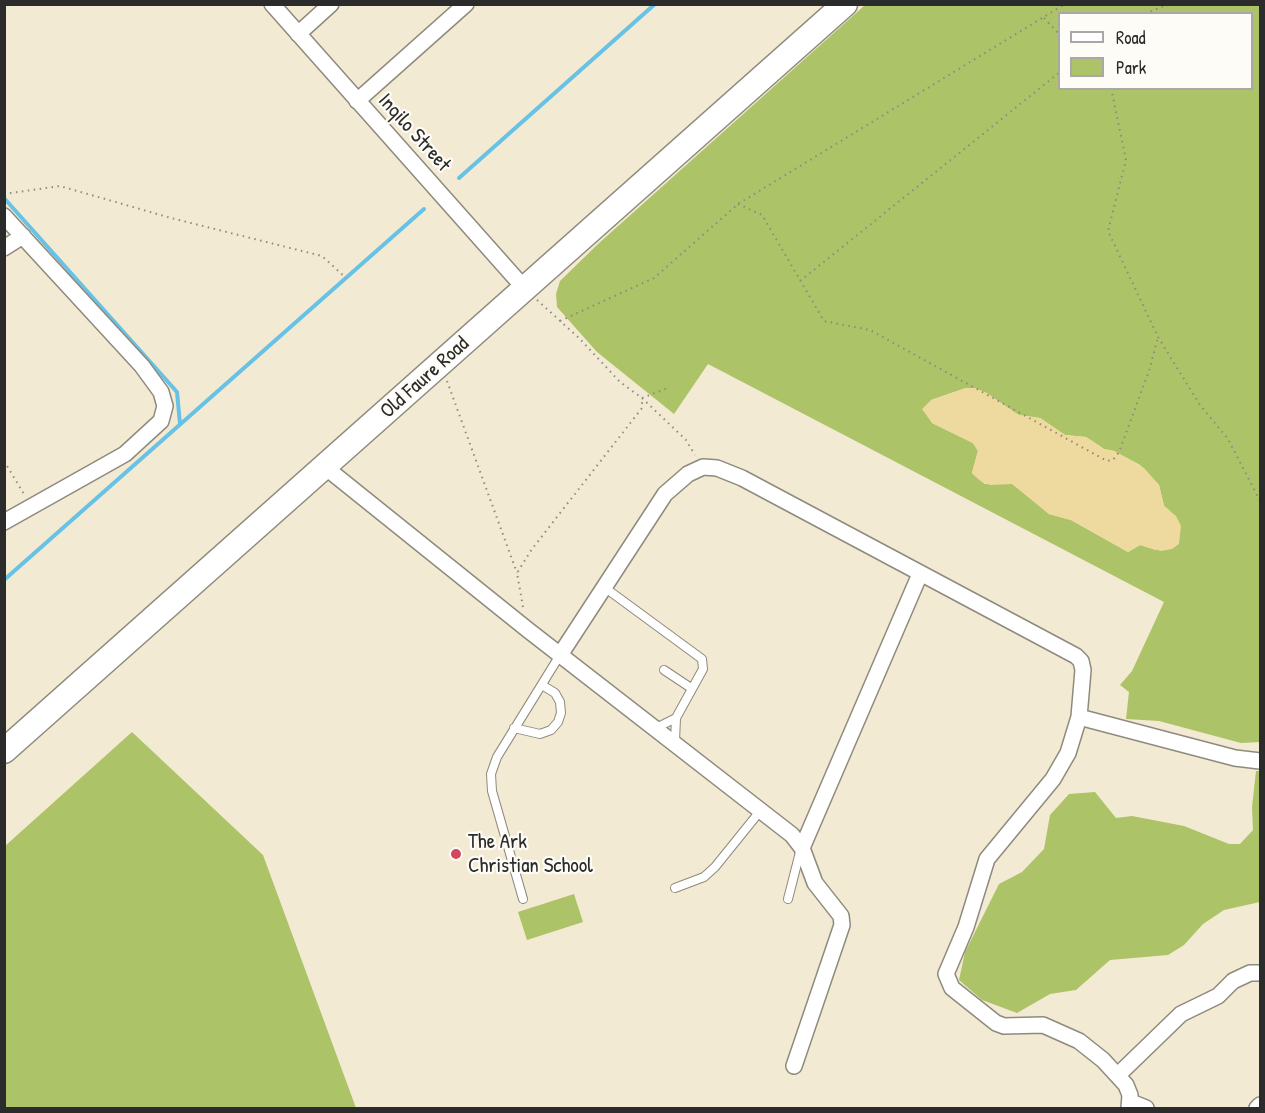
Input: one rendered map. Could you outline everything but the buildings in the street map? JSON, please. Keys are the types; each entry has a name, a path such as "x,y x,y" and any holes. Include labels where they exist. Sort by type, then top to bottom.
{"main road":[{"name":"Old Faure Road","path":"4,751 845,4"}],"street":[{"name":"Inqilo Street","path":"272,4 525,289"},
{"path":"298,34 331,4"},
{"path":"357,101 466,4"},
{"path":"4,216 142,366 161,392 165,406 161,421 125,454 4,522"},
{"path":"4,248 23,236"},
{"path":"325,467 528,630 792,835 802,848 815,883 841,916 842,925 794,1066"},
{"path":"560,655 665,494 688,474 703,467 717,468 742,478 1076,656 1081,661 1083,670 1079,717 1068,753 1053,779 987,859 966,927 946,974 952,988 996,1023 1004,1026 1043,1025 1068,1034 1126,1084 1130,1105 1146,1108"},
{"path":"802,848 920,574"},
{"path":"1079,717 1236,758 1260,761"},
{"path":"1118,1075 1181,1014 1218,996 1233,981 1250,973 1260,973"},
{"path":"1257,1108 1260,1105"}],"lane":[{"path":"604,587 702,659 703,669 676,718 676,743"},
{"path":"523,899 491,782 493,765 560,655"},
{"path":"664,670 691,688"},
{"path":"514,728 540,735 551,730 558,722 561,712 560,702 555,693 542,685"},
{"path":"656,728 676,718"},
{"path":"675,888 704,877 761,810"},
{"path":"788,899 802,848"}],"path":[{"path":"560,321 654,278 738,204 1065,4"},
{"path":"1150,12 1168,4"},
{"path":"1044,18 1058,34"},
{"path":"800,281 1058,73"},
{"path":"1111,90 1126,160 1108,231 1158,337 1200,405 1228,439 1260,501"},
{"path":"4,194 60,186 171,218 322,256 346,278"},
{"path":"738,204 762,215 824,321 870,330 1107,461 1113,460 1119,452 1149,371 1158,337"},
{"path":"525,289 620,382 642,398 686,440 703,467"},
{"path":"441,364 517,573 528,630"},
{"path":"642,398 668,388"},
{"path":"517,573 532,549 642,408 642,398"},
{"path":"4,461 31,507"}],"green space":[{"path":"865,5 1260,5 1260,742 1241,743 1159,721 1126,719 1129,692 1120,685 1132,671 1164,602 708,364 674,414 597,352 557,307 556,294 560,281 598,244","holes":["966,388 1019,415 1040,418 1065,435 1086,437 1104,449 1114,451 1140,465 1159,485 1164,506 1169,510 1156,550 1140,545 1128,552 1071,520 1049,514 1012,483 985,484 972,473 978,451 973,443 932,423 931,400"]},
{"path":"132,732 263,855 356,1108 5,1108 5,846"},
{"path":"1256,771 1260,771 1260,902 1224,910 1203,924 1184,945 1168,955 1110,960 1076,990 1050,994 1017,1013 982,1000 959,980 965,952 999,884 1022,872 1044,849 1050,815 1069,794 1095,792 1116,818 1132,816 1184,826 1229,844 1240,844 1253,830 1252,807"},
{"path":"574,894 583,922 527,940 518,912"}],"sand":[{"path":"966,388 975,388 987,393 1019,415 1040,418 1065,435 1086,437 1104,449 1114,451 1144,468 1159,485 1164,506 1176,516 1181,526 1179,544 1172,549 1161,551 1140,545 1128,552 1071,520 1049,514 1012,484 990,485 982,482 972,473 978,451 973,443 932,423 922,409 931,400"}],"waterway":[{"path":"459,178 655,4"},
{"path":"4,198 177,392 180,424"},
{"path":"4,580 424,209"}],"place":[{"name":"The Ark Christian School","path":"456,854"}]}
